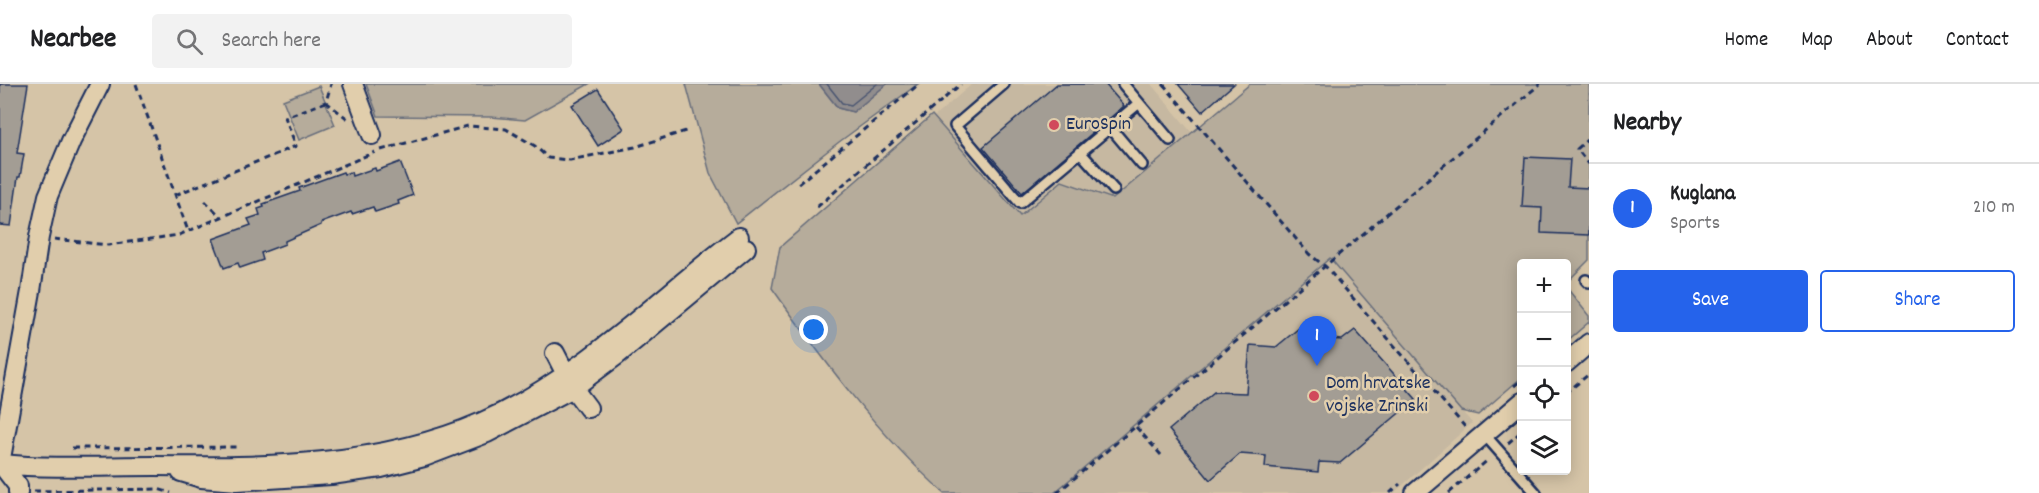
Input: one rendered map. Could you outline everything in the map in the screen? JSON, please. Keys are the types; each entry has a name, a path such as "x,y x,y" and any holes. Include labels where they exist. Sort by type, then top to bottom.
{"street":[{"path":"23,492 0,464 39,237 48,196 71,141 100,84"},
{"path":"352,84 372,135"},
{"path":"200,486 237,480 331,475 381,468 424,457 487,433 569,381 603,348 743,242"},
{"path":"1571,359 1589,343"},
{"path":"555,353 569,381 588,408"},
{"path":"0,464 37,467 217,466 340,460 372,456 419,444 481,422 569,381"},
{"path":"1415,493 1517,405"},
{"path":"200,486 217,466"},
{"path":"165,467 216,493"},
{"path":"221,493 237,480"}],"lane":[{"path":"1004,84 954,126 1020,203 1139,103"},
{"path":"1123,84 1170,140"},
{"path":"1110,127 1142,165"},
{"path":"1080,152 1114,190"},
{"path":"1484,434 1536,493"}],"path":[{"path":"134,84 188,231"},
{"path":"326,102 331,84"},
{"path":"798,184 920,84"},
{"path":"817,207 961,84"},
{"path":"1163,84 1308,254 1326,267 1466,428"},
{"path":"1057,493 1540,84"},
{"path":"326,102 350,121"},
{"path":"175,195 296,146 285,117 326,102"},
{"path":"39,237 108,245 178,235 380,150 468,126 506,129 535,146 548,158 570,160 635,147 689,130"},
{"path":"1589,138 1577,149 1589,164"},
{"path":"205,201 220,217"},
{"path":"1571,389 1589,374"},
{"path":"1136,427 1162,456"},
{"path":"1449,493 1517,434"},
{"path":"70,448 244,447"},
{"path":"23,492 158,489 171,493"}],"shaded area":[{"path":"366,84 589,84 525,120 491,117 378,116"},
{"path":"686,84 819,84 838,108 853,112 887,84 918,84 839,142 736,223 710,173"},
{"path":"972,84 1151,84 1192,133 1113,199 1062,181 1020,217 934,117"},
{"path":"1250,84 1589,84 1589,260 1571,278 1571,259 1517,259 1517,381 1478,415 1461,411 1330,258 1054,493 944,493 896,446 852,395 772,288 780,247 932,115 1020,216 1062,181 1113,199"},
{"path":"319,86 335,125 299,140 283,100"},
{"path":"1330,258 1472,423 1394,493 1054,493"},
{"path":"1571,293 1589,316 1589,322 1571,338"}],"water":[{"path":"819,84 887,84 853,112 838,108"}],"building":[{"path":"0,84 28,84 17,153 24,154 20,177 18,177 11,226 0,225"},
{"path":"1057,84 1105,84 1124,106 1022,193 983,147"},
{"path":"1178,84 1234,84 1202,112"},
{"path":"598,89 624,129 598,146 572,105"},
{"path":"1525,157 1570,159 1568,187 1589,188 1589,235 1541,233 1542,208 1522,207"},
{"path":"400,162 413,195 398,201 399,204 375,212 373,207 352,214 351,212 321,223 285,241 285,244 261,253 263,260 240,268 238,263 224,268 213,239 251,225 248,219 260,215 258,209 264,207 263,204 343,172 344,174 351,172 352,176 375,168 376,171"},
{"name":"Dom hrvatske vojske Zrinski","path":"1305,323 1317,338 1342,340 1355,330 1416,399 1340,463 1319,462 1318,472 1265,467 1266,456 1240,454 1210,480 1169,430 1214,392 1246,393 1250,345 1276,347"}],"place":[{"name":"EuroSpin","path":"1054,125"},
{"name":"Kuglana","path":"1317,366"},
{"name":"Dom hrvatske vojske Zrinski","path":"1314,396"}]}
